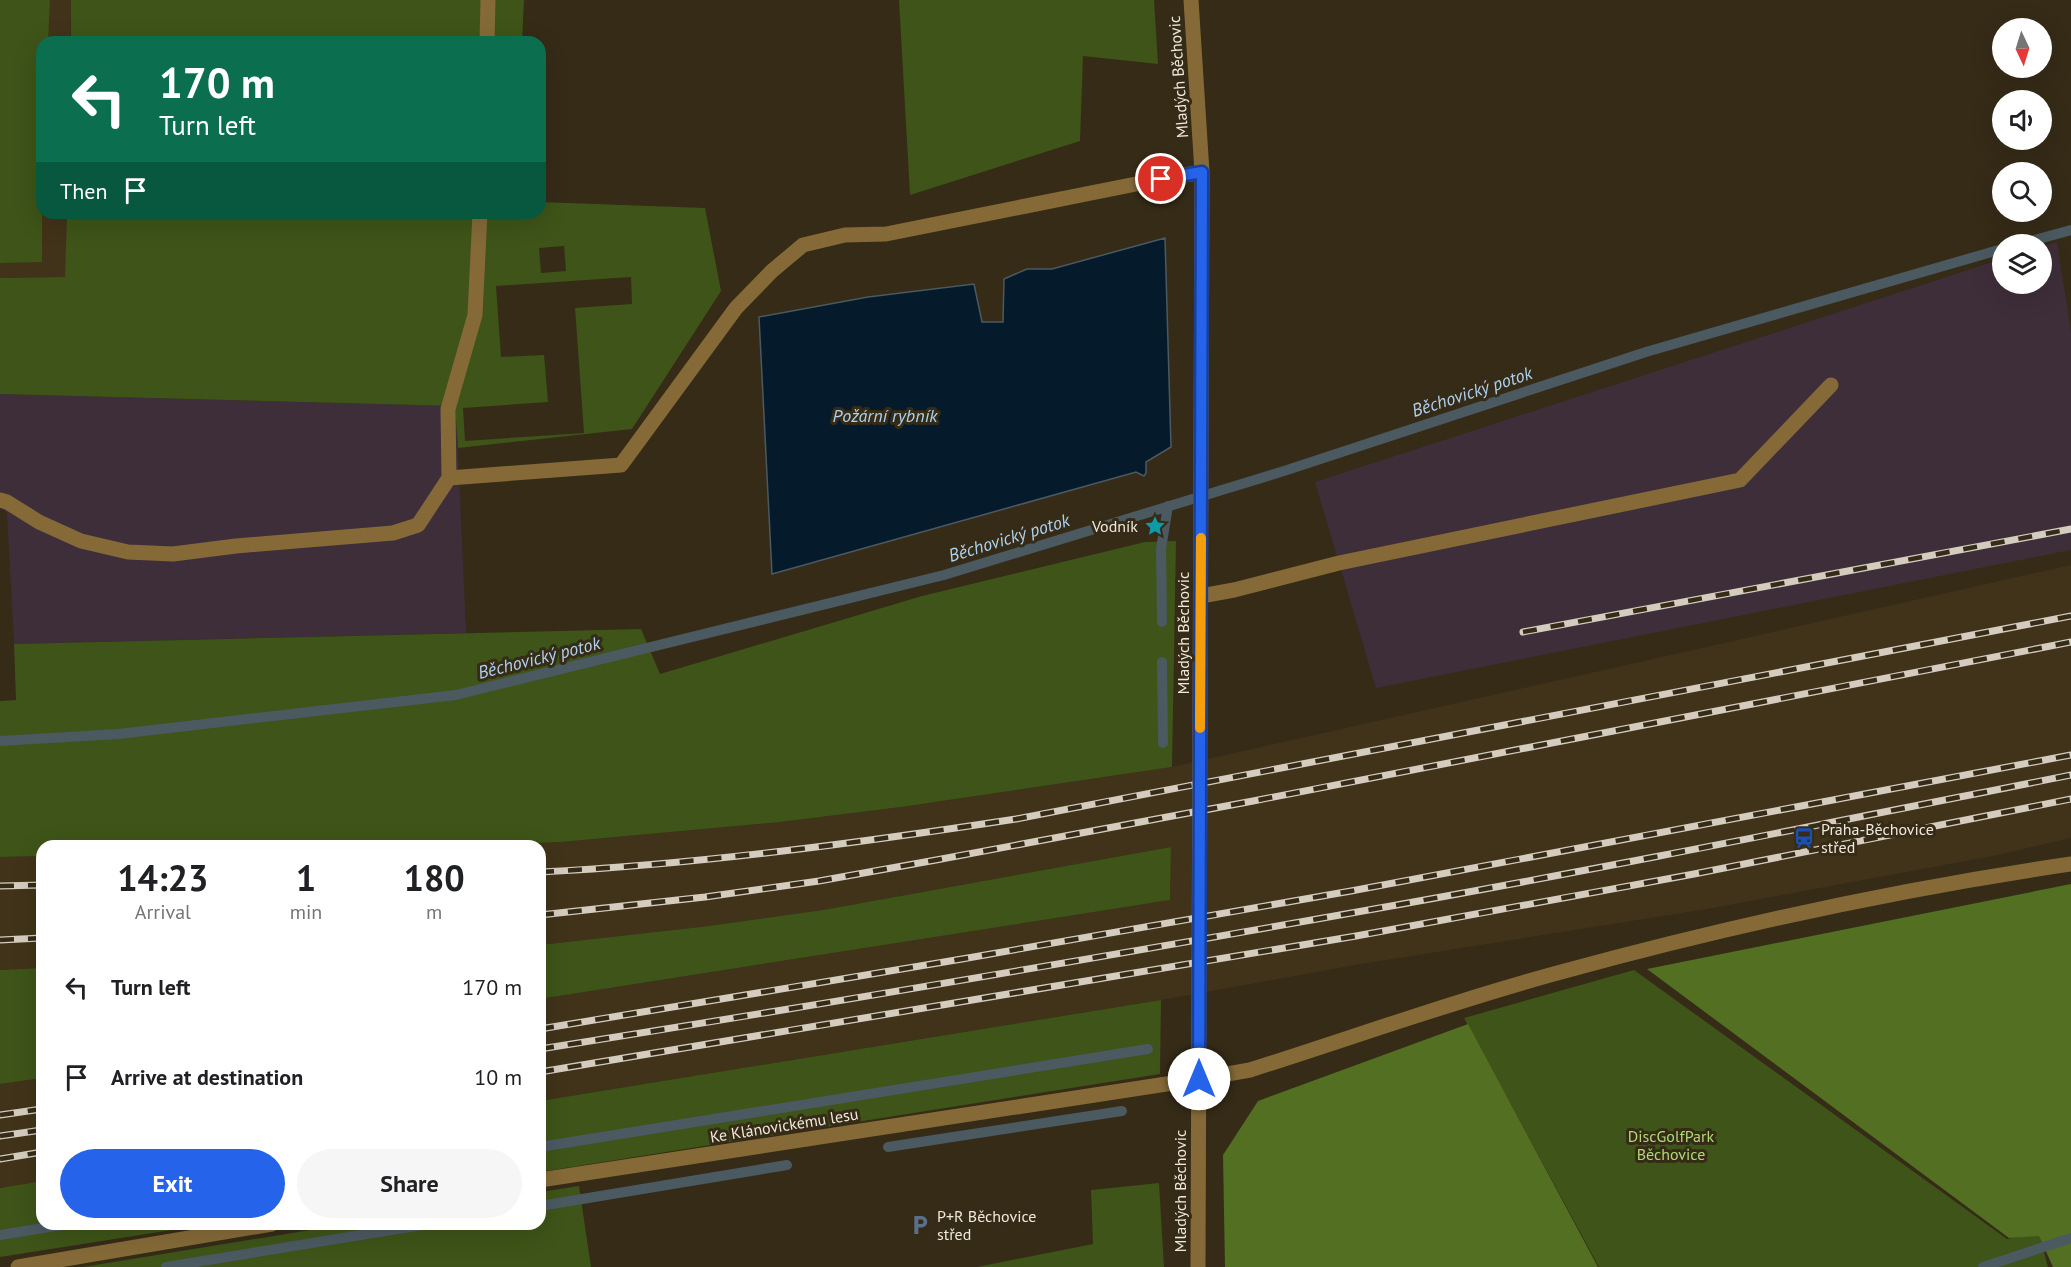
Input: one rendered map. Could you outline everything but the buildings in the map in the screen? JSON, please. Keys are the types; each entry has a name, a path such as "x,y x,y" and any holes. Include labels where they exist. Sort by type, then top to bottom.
{"street":[{"path":"487,36 488,0"},
{"name":"Mladých Běchovic","path":"1191,0 1202,172 1198,1267"},
{"path":"449,478 621,465 736,308 772,270 803,245 844,235 886,234 1202,172"},
{"path":"0,500 39,522 81,541 128,552 172,554 236,546 393,533 418,525 449,478 448,409 475,315 480,219"},
{"path":"1201,596 1339,564 1740,480 1831,385"},
{"name":"Ke Klánovickému lesu","path":"546,1179 1250,1070 1561,972 1736,928 1846,903 2071,864"},
{"path":"18,1267 237,1230"}],"shaded area":[{"path":"0,0 71,0 70,36 36,36 36,219 67,219 66,277 0,278"},
{"path":"2057,242 2071,332 2071,550 1376,688 1315,482 1992,262 1992,294 2052,294 2052,244"},
{"path":"0,394 456,406 466,633 14,644 7,512 0,509"},
{"path":"2071,565 2071,838 1998,855 1707,909 1361,964 1161,1000 546,1100 546,998 1170,900 1171,847 823,910 709,926 546,944 546,843 780,822 901,807 1172,767"},
{"path":"36,856 36,968 0,970 0,857"},
{"path":"36,1079 36,1182 0,1188 0,1084"}],"green space":[{"path":"0,0 50,0 48,36 36,36 36,219 42,219 42,262 0,263"},
{"path":"71,0 524,0 522,36 71,36"},
{"path":"899,0 1154,0 1158,64 1083,56 1080,141 910,195"},
{"path":"546,202 705,208 721,291 632,429 458,448 455,406 0,394 0,278 65,277 67,219 546,219","holes":["564,246 566,271 541,273 539,248","631,277 632,304 575,308 584,433 465,441 463,408 548,402 544,355 501,357 496,286"]},
{"path":"1176,541 1172,767 901,807 780,822 561,842 546,843 546,840 36,840 36,856 0,857 0,701 16,700 14,644 641,629 660,674 922,596 1145,542"},
{"path":"1171,847 1170,900 546,998 546,944 709,926 823,910"},
{"path":"2071,884 2071,1267 2053,1267 2039,1236 2009,1238 1647,969"},
{"path":"36,968 36,1079 0,1084 0,970"},
{"name":"DiscGolfPark Běchovice","path":"1634,970 2007,1239 2039,1233 2048,1267 1599,1267 1464,1018"},
{"path":"1161,1000 1160,1074 546,1171 546,1100"},
{"path":"1468,1024 1598,1267 1225,1267 1223,1155 1258,1101"},
{"path":"36,1182 36,1230 172,1230 0,1257 0,1188"},
{"path":"1159,1183 1164,1267 977,1267 1093,1244 1091,1190"},
{"path":"579,1186 591,1267 83,1267 310,1230 546,1230 546,1191"}],"water":[{"name":"Požární rybník","path":"1165,238 1171,447 1146,462 1144,476 1136,472 772,574 759,317 868,297 974,284 982,322 1003,322 1004,279 1027,269 1052,269"}],"waterway":[{"name":"Běchovický potok","path":"2052,235 2071,230"},
{"name":"Běchovický potok","path":"0,741 118,734 456,695 944,575 1284,471 1646,352 1992,252"},
{"path":"1162,622 1161,549 1168,506"},
{"path":"1162,662 1163,743"},
{"path":"546,1146 1148,1049"},
{"path":"888,1147 1122,1111"},
{"path":"546,1205 787,1165"},
{"path":"0,1235 36,1229"},
{"path":"166,1267 391,1230"},
{"path":"1983,1267 2071,1238"}],"railway":[{"path":"1523,632 2071,529"},
{"path":"546,872 660,864 779,852 1016,819 2071,616"},
{"path":"546,914 705,897 819,881 1253,801 2071,642"},
{"path":"546,1028 1351,891 2071,755"},
{"path":"546,1048 949,982 1447,896 2071,775"},
{"path":"546,1071 1356,936 1694,874 2071,799"},
{"path":"0,886 36,885"},
{"path":"0,940 36,938"},
{"path":"0,1115 36,1110"},
{"path":"0,1136 36,1131"},
{"path":"0,1159 36,1153"}],"slow traffic":[{"path":"1200,728 1201,538"}],"place":[{"name":"Vodník","path":"1155,526"},
{"name":"Praha-Běchovice střed","path":"1804,838"},
{"name":"P+R Běchovice střed","path":"920,1225"}],"route":[{"path":"1161,179 1202,172 1199,1079"}]}
